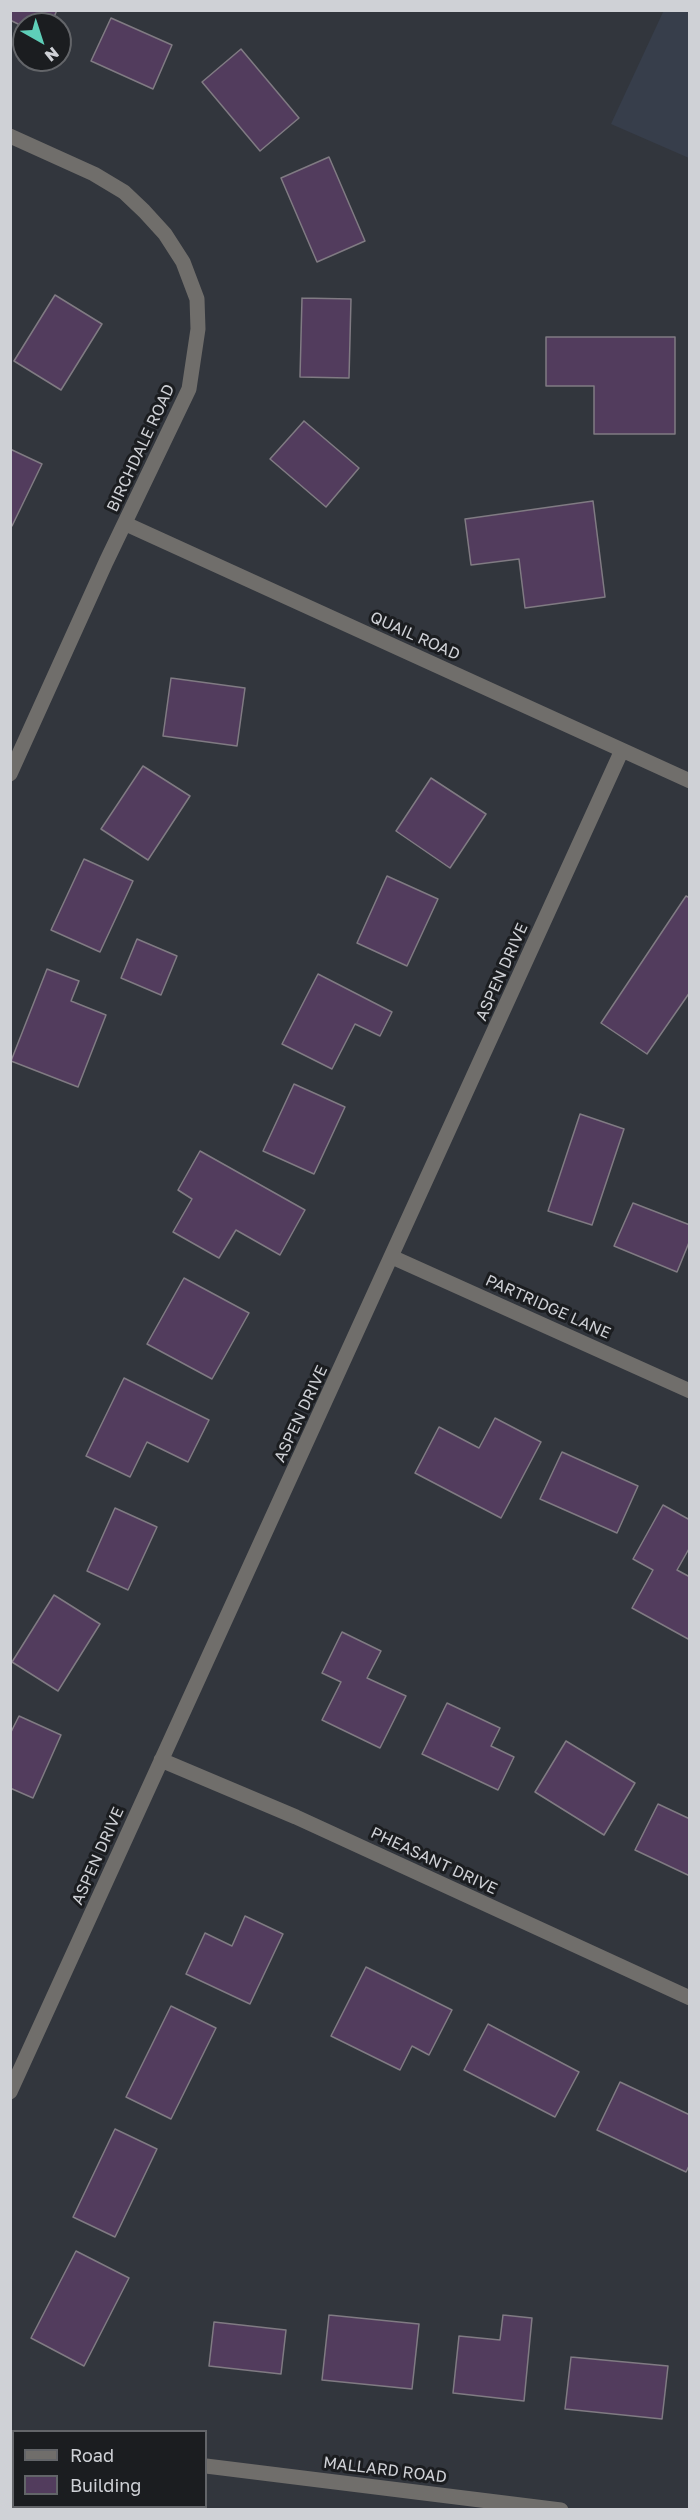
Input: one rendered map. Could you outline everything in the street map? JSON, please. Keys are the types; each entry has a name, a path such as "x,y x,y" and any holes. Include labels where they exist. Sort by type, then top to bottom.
{"street":[{"name":"BIRCHDALE ROAD","path":"10,136 94,174 124,192 151,219 183,262 197,299 198,328 189,389 106,562 10,774"},
{"name":"QUAIL ROAD","path":"126,524 690,781"},
{"name":"ASPEN DRIVE","path":"10,2092 622,750"},
{"name":"PARTRIDGE LANE","path":"392,1257 690,1391"},
{"name":"PHEASANT DRIVE","path":"161,1760 296,1817 690,1998"},
{"name":"MALLARD ROAD","path":"207,2466 561,2510"}],"shaded area":[{"path":"664,10 689,11 689,158 611,124"}],"building":[{"path":"10,10 57,10 56,12 12,12 12,21"},
{"path":"111,18 172,45 153,89 91,61"},
{"path":"241,49 299,118 260,151 202,82"},
{"path":"329,157 365,241 317,262 281,178"},
{"path":"55,295 102,324 61,390 14,361"},
{"path":"302,298 351,299 349,378 300,377"},
{"path":"546,337 675,337 675,434 594,434 594,386 546,386"},
{"path":"304,421 359,468 326,507 270,459"},
{"path":"10,449 42,464 12,526 10,525"},
{"path":"593,501 605,597 525,608 519,559 471,565 465,519"},
{"path":"171,678 245,688 237,746 163,736"},
{"path":"143,766 190,796 148,860 101,829"},
{"path":"431,778 486,814 450,868 396,831"},
{"path":"84,859 133,881 100,952 51,930"},
{"path":"387,876 438,899 407,966 357,943"},
{"path":"686,896 690,898 690,992 647,1054 601,1023"},
{"path":"137,939 177,956 161,995 121,978"},
{"path":"47,969 79,981 71,1001 106,1015 78,1087 11,1061"},
{"path":"318,974 392,1012 380,1036 355,1024 332,1069 282,1044"},
{"path":"294,1084 345,1107 314,1174 263,1151"},
{"path":"580,1114 624,1129 592,1225 548,1211"},
{"path":"200,1151 305,1210 280,1255 236,1230 219,1258 173,1232 192,1199 178,1190"},
{"path":"633,1203 690,1225 690,1240 677,1272 614,1246"},
{"path":"184,1278 249,1313 212,1379 147,1344"},
{"path":"124,1378 209,1420 188,1462 147,1442 130,1477 86,1456"},
{"path":"495,1418 541,1442 501,1518 415,1473 439,1427 479,1448"},
{"path":"562,1452 638,1486 617,1533 540,1499"},
{"path":"663,1505 690,1520 690,1547 677,1570 690,1577 690,1640 632,1608 653,1570 633,1559"},
{"path":"115,1508 157,1527 128,1590 87,1571"},
{"path":"54,1595 100,1624 58,1691 12,1662"},
{"path":"342,1632 381,1651 367,1678 406,1696 380,1748 322,1720 341,1682 322,1673"},
{"path":"447,1703 500,1728 491,1746 514,1757 498,1790 422,1754"},
{"path":"19,1716 61,1735 33,1798 10,1788 10,1734"},
{"path":"566,1741 635,1783 604,1835 535,1792"},
{"path":"658,1804 690,1819 690,1876 635,1850"},
{"path":"245,1916 283,1934 250,2004 186,1974 205,1933 232,1946"},
{"path":"366,1967 452,2010 429,2055 412,2046 400,2070 331,2036"},
{"path":"171,2006 216,2028 171,2119 126,2097"},
{"path":"488,2024 579,2072 555,2117 464,2070"},
{"path":"620,2082 690,2115 690,2164 686,2172 597,2130"},
{"path":"115,2129 157,2149 115,2237 73,2217"},
{"path":"76,2251 129,2278 84,2366 31,2338"},
{"path":"329,2315 419,2324 412,2389 322,2380"},
{"path":"503,2315 532,2318 524,2401 453,2393 459,2336 500,2340"},
{"path":"214,2322 286,2330 281,2374 209,2366"},
{"path":"571,2357 668,2366 662,2419 565,2409"}]}
